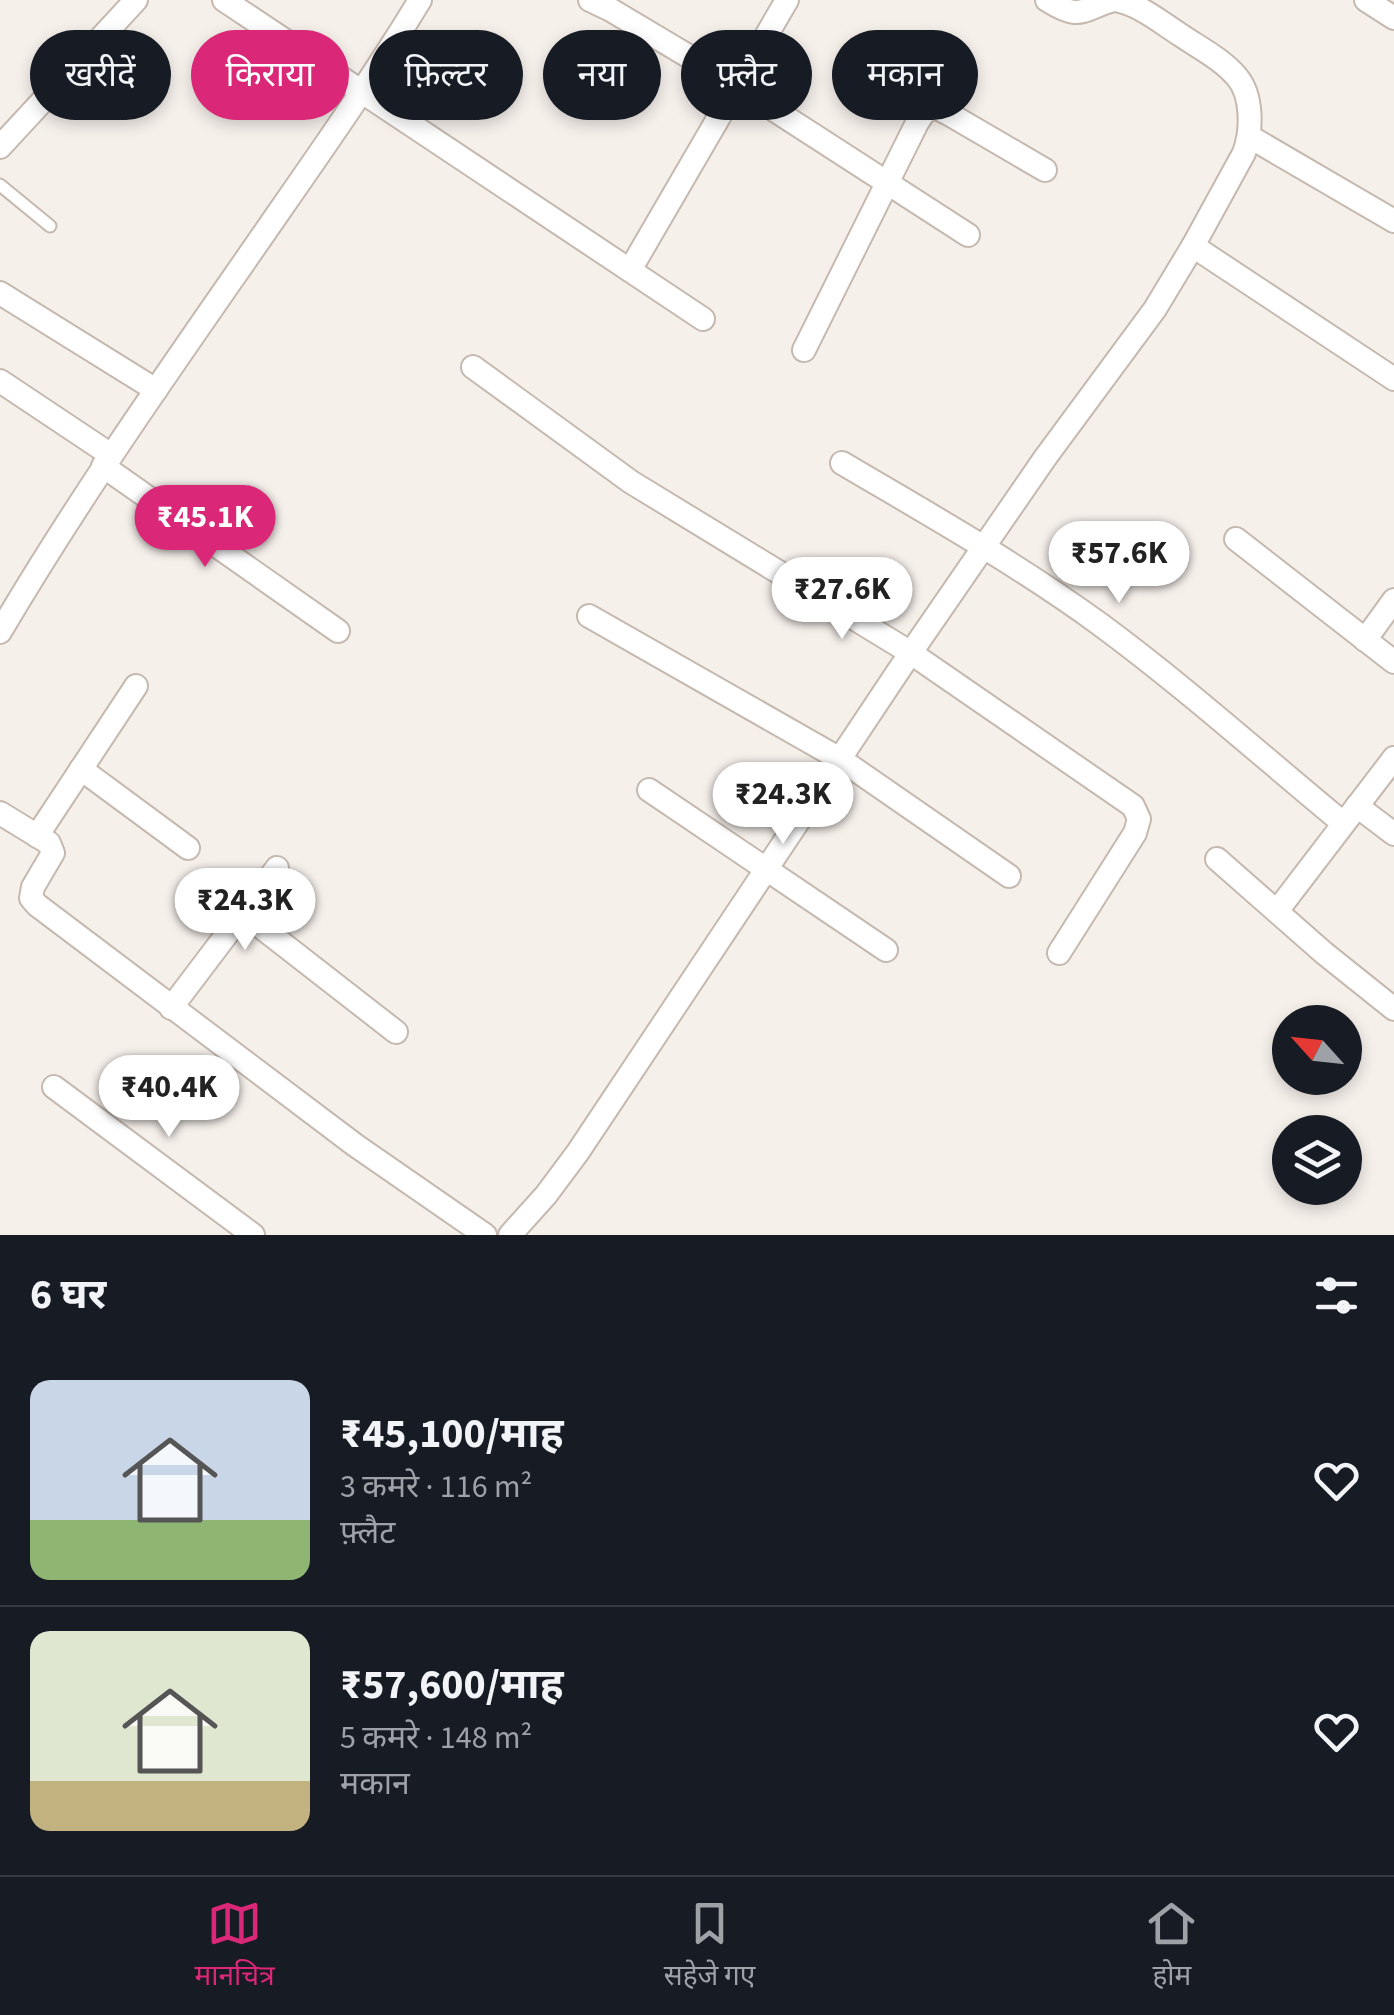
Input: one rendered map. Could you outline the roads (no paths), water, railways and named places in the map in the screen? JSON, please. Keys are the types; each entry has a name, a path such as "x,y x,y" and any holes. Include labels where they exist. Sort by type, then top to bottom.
{"street":[{"path":"0,147 136,0"},
{"path":"224,0 703,319"},
{"path":"0,632 107,461 420,0"},
{"path":"590,0 681,51"},
{"path":"770,30 787,0"},
{"path":"510,1235 578,1152 983,547 1155,309 1244,153 1250,137 1245,92 1238,78 1154,7 1115,0 1076,14 1047,0"},
{"path":"1366,0 1394,18"},
{"path":"804,350 925,111 937,108 1045,170"},
{"path":"630,270 719,120"},
{"path":"789,120 968,235"},
{"path":"1250,137 1394,221"},
{"path":"1193,246 1394,380"},
{"path":"0,294 156,390"},
{"path":"473,367 630,482 911,653 1133,806 1138,819 1135,833 1060,953"},
{"path":"0,381 338,631"},
{"path":"842,463 1051,590 1350,814 1394,834"},
{"path":"1236,539 1394,662"},
{"path":"1365,640 1394,600"},
{"path":"589,616 840,759 1009,876"},
{"path":"38,836 136,686"},
{"path":"1277,911 1394,758"},
{"path":"82,769 188,848"},
{"path":"648,790 886,950"},
{"path":"0,814 48,843 53,853 33,887 31,898 37,906 355,1145 485,1235"},
{"path":"1217,859 1394,1008"},
{"path":"171,1008 277,868"},
{"path":"243,913 396,1032"},
{"path":"54,1087 253,1235"}],"lane":[{"path":"0,185 50,226"}]}
